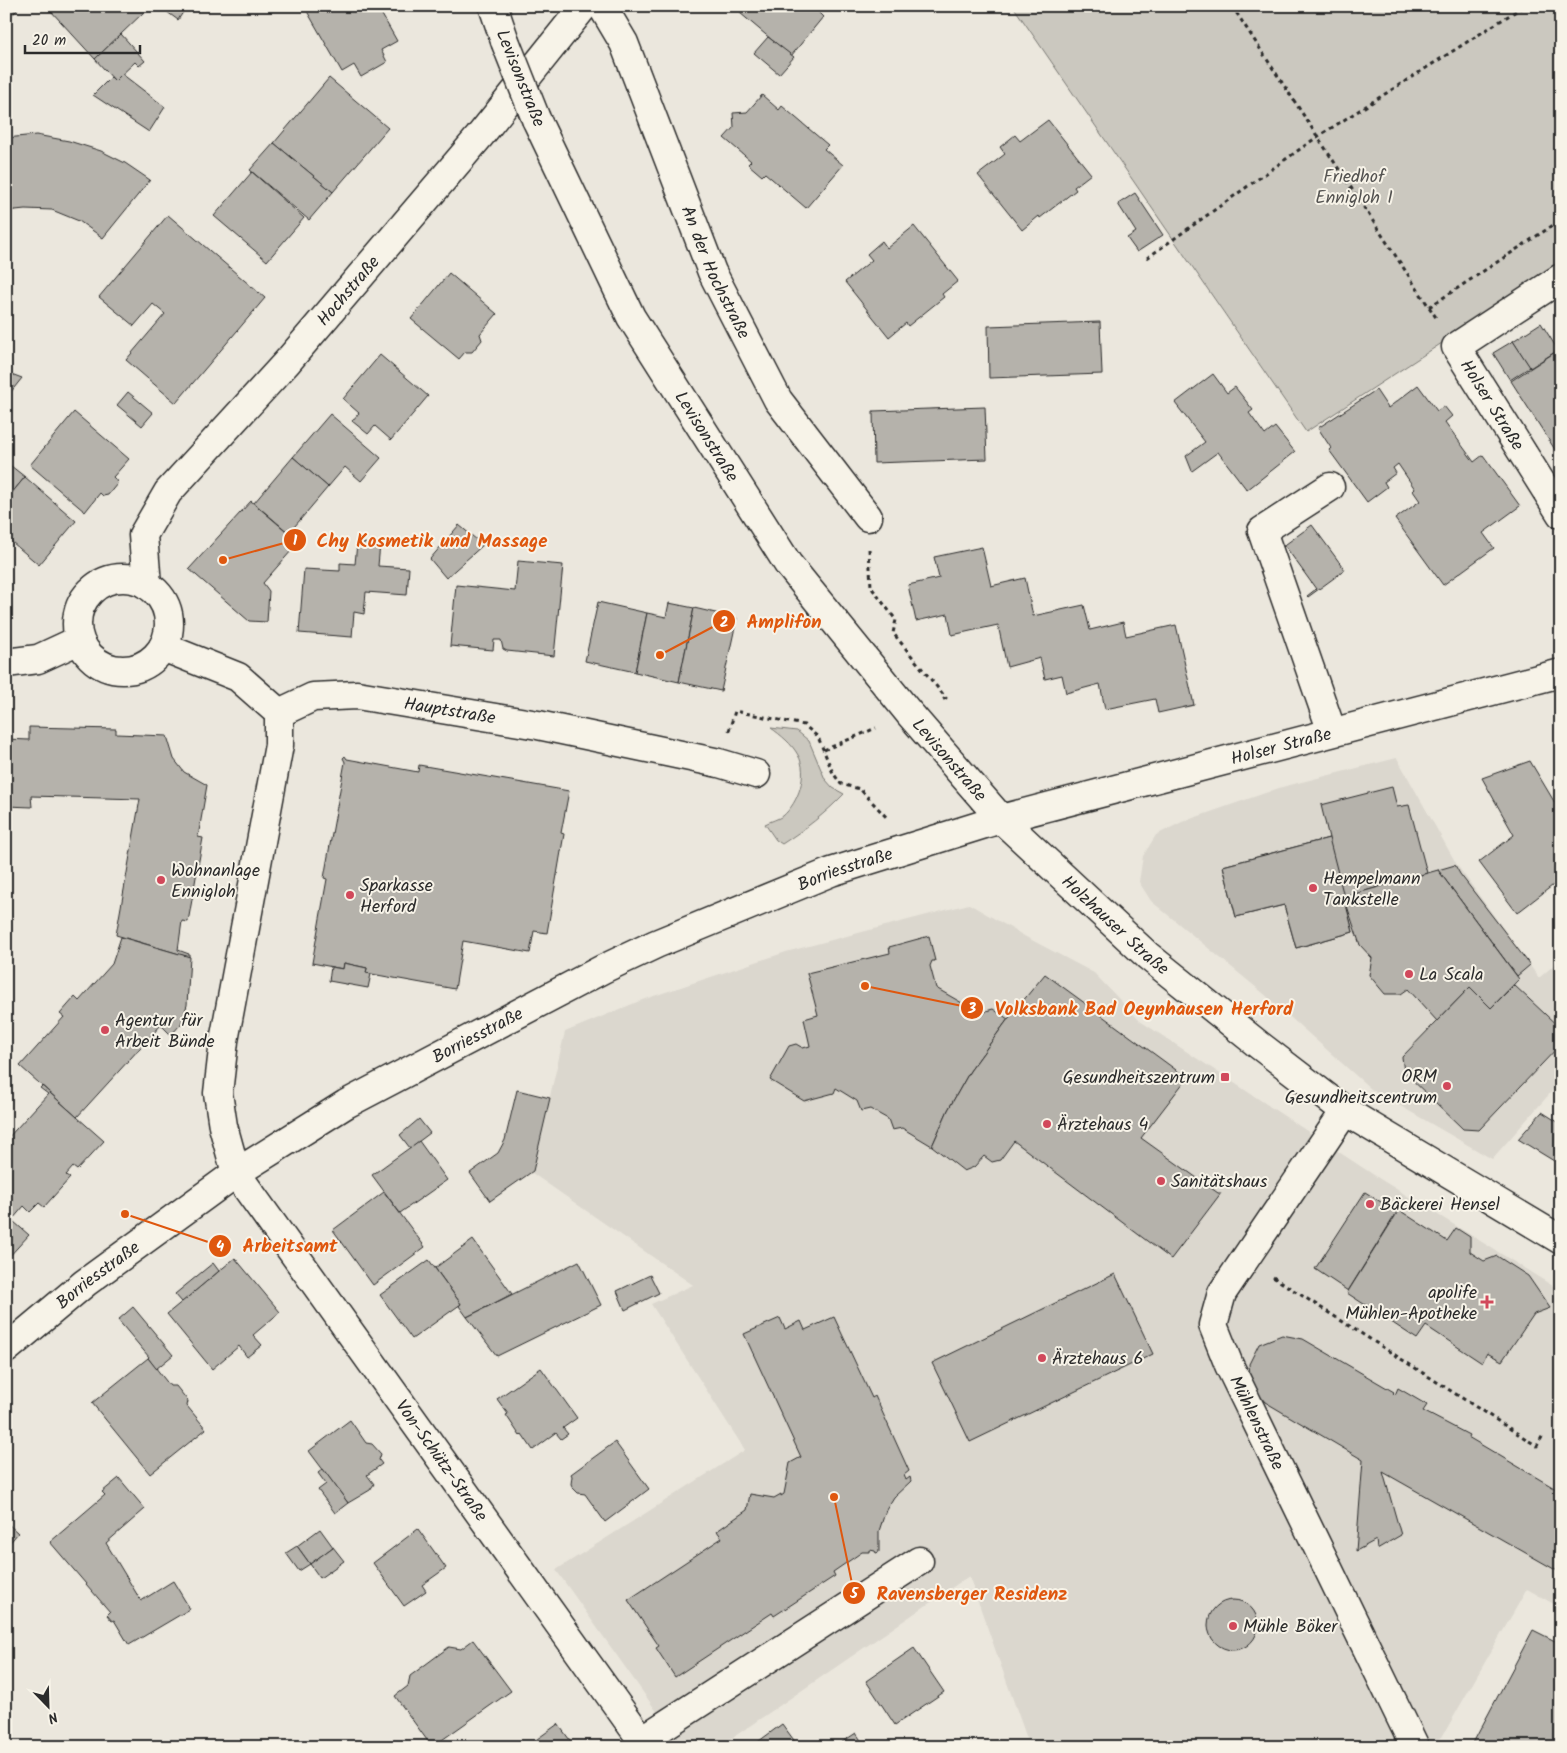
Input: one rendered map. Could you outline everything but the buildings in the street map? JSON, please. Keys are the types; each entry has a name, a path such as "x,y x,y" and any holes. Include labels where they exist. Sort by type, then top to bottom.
{"street":[{"name":"Levisonstraße","path":"493,6 536,119 630,317 788,564 909,713 1001,819"},
{"name":"Hochstraße","path":"146,585 142,535 168,492 295,354 479,137 584,6"},
{"name":"An der Hochstraße","path":"602,6 624,43 712,272 778,400 868,517"},
{"path":"1456,347 1561,278"},
{"name":"Holser Straße","path":"1456,347 1561,514"},
{"path":"1330,487 1262,531 1332,732"},
{"path":"119,578 133,579 146,585 157,593 165,605 169,619 168,634 163,647 154,658 141,666 126,670 112,670 98,663 87,653 79,640 76,626 78,612 84,599 93,588 106,581 119,578"},
{"path":"6,663 38,659 79,640"},
{"path":"163,647 238,677 279,713 279,745 224,1041 218,1093 223,1126 236,1174"},
{"name":"Holser Straße","path":"1001,819 1561,673"},
{"name":"Hauptstraße","path":"279,713 313,698 357,695 538,725 719,763 756,774"},
{"name":"Borriesstraße","path":"6,1349 85,1283 236,1174 346,1104 603,969 656,944 832,872 1001,819"},
{"name":"Holzhauser Straße","path":"1001,819 1148,956 1346,1112 1561,1240"},
{"name":"Mühlenstraße","path":"1346,1112 1222,1293 1213,1325 1246,1402 1415,1747"},
{"name":"Von-Schütz-Straße","path":"236,1174 645,1744"},
{"path":"645,1744 918,1561"}],"path":[{"path":"1232,6 1456,347"},
{"path":"1147,258 1317,137 1524,6"},
{"path":"1429,307 1561,220"},
{"path":"719,763 735,711 804,724 818,737 833,773 841,784 860,789 913,846"},
{"path":"1245,1259 1537,1446 1543,1435"}],"shaded area":[{"path":"1397,758 1457,865 1539,978 1561,959 1561,1081 1492,1159 1371,1089 1263,993 1151,901 1139,882 1143,856 1156,835 1182,822 1282,787"},
{"path":"969,904 1094,973 1140,1021 1380,1179 1561,1291 1561,1608 1527,1589 1442,1737 1422,1747 1030,1747 969,1576 719,1747 682,1747 556,1570 745,1450 651,1304 693,1285 532,1173 565,1032 642,1000 786,952"}],"green space":[{"name":"Friedhof Ennigloh I","path":"1013,6 1561,6 1561,265 1306,432"},
{"path":"771,728 797,731 809,741 825,779 833,788 844,794 814,821 782,844 776,840 765,824 783,816 793,804 800,788 802,771 796,751"}],"place":[{"name":"Chy Kosmetik und Massage","path":"223,560"},
{"name":"Amplifon","path":"660,655"},
{"name":"Wohnanlage Ennigloh","path":"161,880"},
{"name":"Hempelmann Tankstelle","path":"1313,888"},
{"name":"Sparkasse Herford","path":"350,895"},
{"name":"La Scala","path":"1409,974"},
{"name":"Volksbank Bad Oeynhausen Herford","path":"865,986"},
{"name":"Agentur für Arbeit Bünde","path":"105,1030"},
{"name":"Gesundheitszentrum","path":"1225,1077"},
{"name":"ORM Gesundheitscentrum","path":"1447,1086"},
{"name":"Ärztehaus 4","path":"1047,1124"},
{"name":"Sanitätshaus","path":"1161,1181"},
{"name":"Bäckerei Hensel","path":"1370,1204"},
{"name":"Arbeitsamt","path":"125,1214"},
{"name":"apolife Mühlen-Apotheke","path":"1487,1302"},
{"name":"Ärztehaus 6","path":"1042,1358"},
{"name":"Ravensberger Residenz","path":"834,1497"},
{"name":"Mühle Böker","path":"1233,1626"}]}
